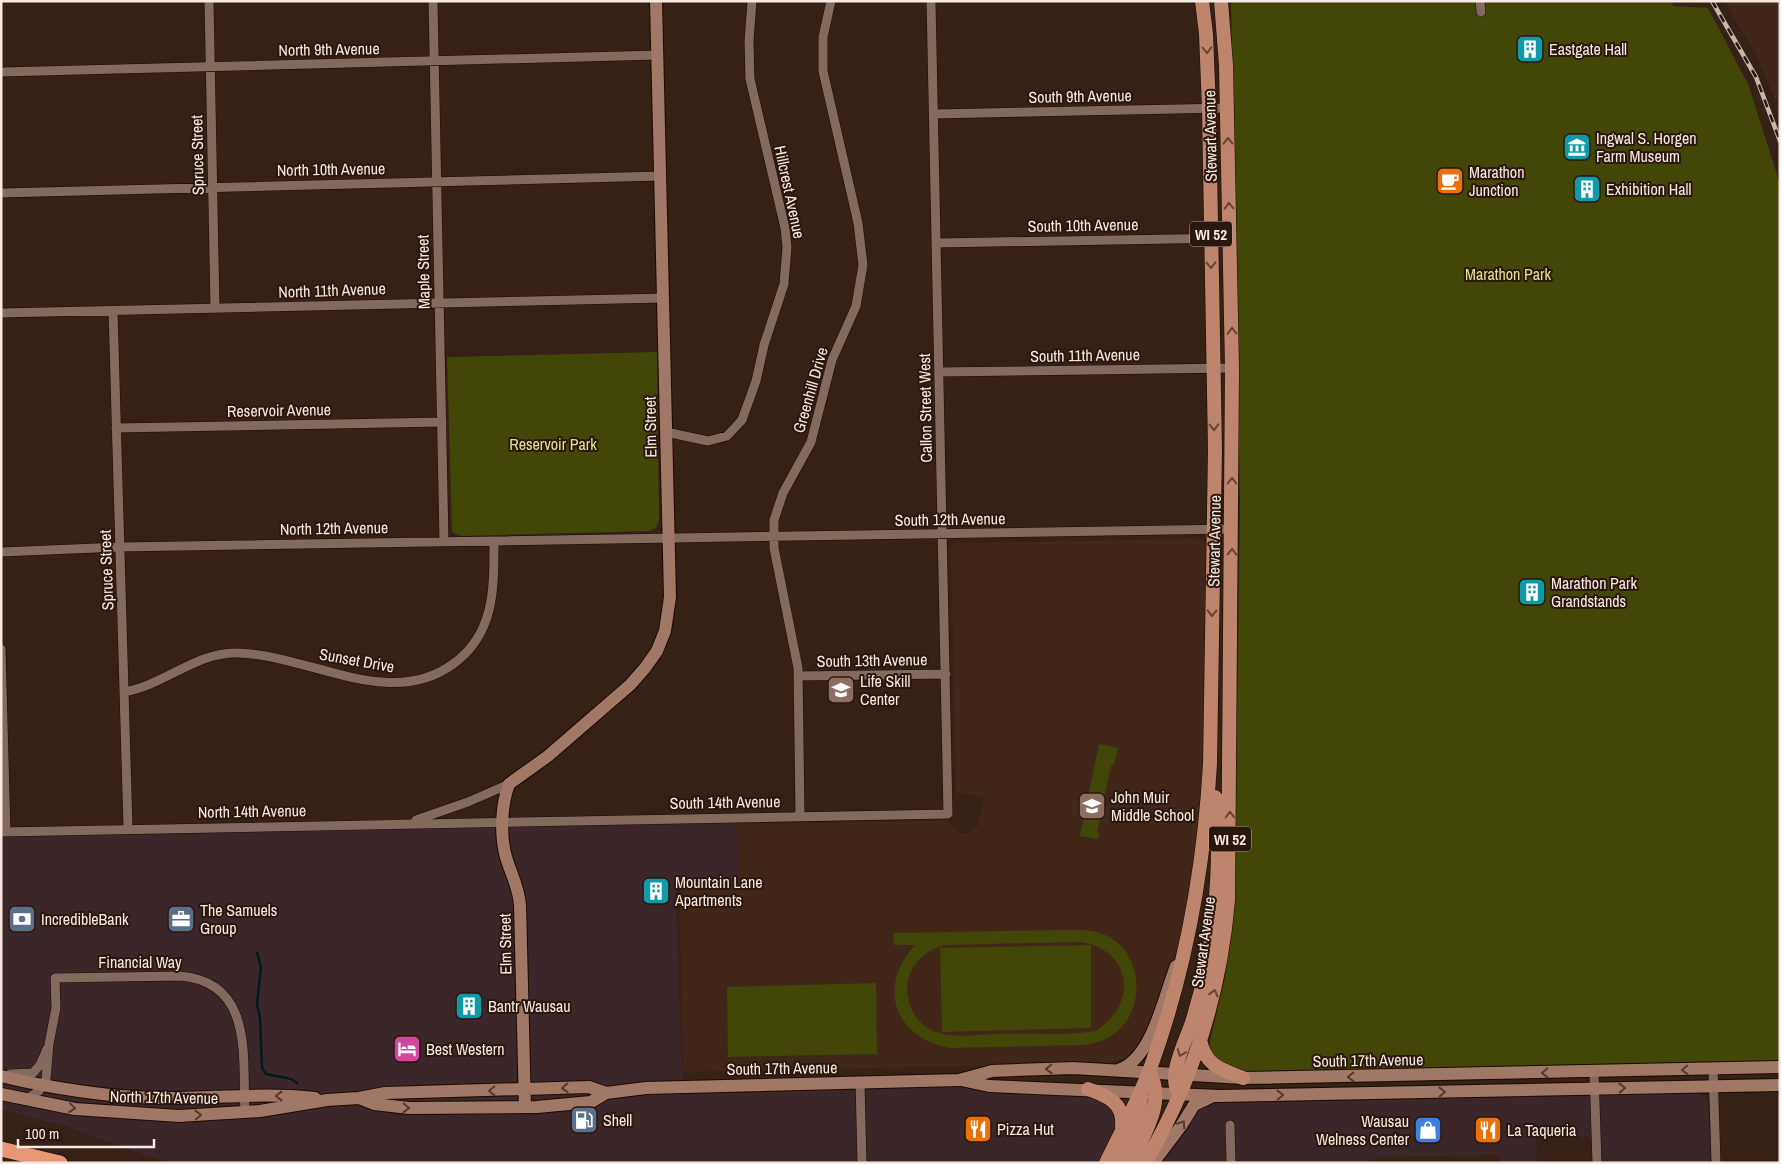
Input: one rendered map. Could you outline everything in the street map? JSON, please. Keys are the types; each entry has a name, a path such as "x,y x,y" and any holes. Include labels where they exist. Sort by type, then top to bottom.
{"highway":[{"path":"1,1148 60,1163"}],"main road":[{"name":"Elm Street","path":"525,1107 520,906 518,888 505,851 503,821 509,784 548,756 630,685 657,651 668,619 670,597 656,1"},
{"name":"Stewart Avenue","path":"1149,1072 1169,1013 1190,932 1203,852 1210,764 1214,530 1213,368 1209,109 1206,34 1202,1"},
{"name":"Stewart Avenue","path":"1181,1074 1200,1040 1217,983 1225,937 1228,901 1232,368 1227,108 1221,1"},
{"path":"1181,1074 1210,947 1217,829 1210,764"},
{"path":"1116,1070 1135,1060 1146,1043 1190,932"},
{"path":"1200,1040 1204,1053 1211,1063 1243,1078"},
{"name":"South 17th Avenue","path":"959,1080 992,1071 1073,1068 1243,1078 1780,1067"},
{"path":"1131,1163 1155,1108 1156,1093 1149,1072"},
{"name":"WI 52","path":"1106,1163 1149,1072"},
{"name":"WI 52","path":"1145,1163 1170,1118 1180,1094 1181,1074"},
{"name":"North 17th Avenue","path":"1,1075 44,1085 151,1097 288,1096 327,1100"},
{"name":"South 17th Avenue","path":"524,1090 588,1087 606,1092 668,1086 959,1080 989,1086 1220,1096 1780,1085"},
{"path":"1088,1089 1108,1096 1118,1105 1122,1114 1121,1132"},
{"name":"North 17th Avenue","path":"1,1094 59,1107 133,1114 188,1116 244,1113 385,1093 524,1090"},
{"name":"South 17th Avenue","path":"525,1107 591,1102 606,1092"},
{"path":"1118,1163 1140,1113 1142,1102 1140,1092"},
{"path":"1153,1163 1181,1126 1194,1105 1202,1099 1220,1096"},
{"name":"North 17th Avenue","path":"359,1098 374,1104 409,1108 525,1107"}],"street":[{"name":"Spruce Street","path":"209,1 215,308"},
{"name":"Maple Street","path":"432,1 444,542"},
{"name":"Hillcrest Avenue","path":"666,432 708,440 725,437 736,428 749,404 784,284 787,247 785,228 750,79 749,41 752,1"},
{"name":"Greenhill Drive","path":"800,816 798,676 773,537 778,505 814,433 832,360 856,306 863,273 861,237 823,72 823,37 831,1"},
{"name":"Callon Street West","path":"931,1 944,534 948,814"},
{"path":"1480,1 1480,12"},
{"name":"North 9th Avenue","path":"1,72 658,55"},
{"name":"South 9th Avenue","path":"934,114 1227,108"},
{"name":"North 10th Avenue","path":"1,193 660,176"},
{"name":"South 10th Avenue","path":"937,244 1230,238"},
{"name":"North 11th Avenue","path":"1,313 664,298"},
{"name":"Spruce Street","path":"112,311 128,828"},
{"name":"South 11th Avenue","path":"939,372 1232,368"},
{"name":"Reservoir Avenue","path":"116,428 442,422"},
{"name":"South 12th Avenue","path":"668,539 1232,529"},
{"name":"North 12th Avenue","path":"1,552 120,547 668,539"},
{"name":"Sunset Drive","path":"124,692 142,689 198,660 225,653 261,656 388,683 415,681 430,677 457,661 470,649 483,629 489,616 493,596 494,541"},
{"path":"1,649 4,832"},
{"name":"South 13th Avenue","path":"798,676 946,674"},
{"name":"Elm Street","path":"410,822 468,802 509,784"},
{"name":"South 14th Avenue","path":"503,821 948,814"},
{"name":"North 14th Avenue","path":"4,832 503,821"},
{"name":"Financial Way","path":"44,1085 56,1008 55,978 180,976 196,978 210,984 224,995 238,1018 243,1043 244,1113"},
{"name":"Financial Way","path":"1,1075 33,1073 40,1065 49,1044"},
{"path":"1713,1069 1716,1163"},
{"path":"1594,1072 1597,1163"},
{"path":"860,1082 862,1163"},
{"path":"24,1100 37,1093 44,1085"},
{"path":"1230,1124 1231,1163"}],"shaded area":[{"path":"1724,1 1780,1 1780,111 1757,56"},
{"name":"John Muir Middle School","path":"1192,539 1203,541 1206,547 1204,762 1201,810 1184,929 1153,1022 1141,1045 1127,1058 1109,1063 683,1072 679,881 739,880 738,824 947,821 958,832 964,833 969,833 978,825 984,798 959,792 956,789 951,549 954,543"},
{"path":"715,818 738,824 739,880 675,884 683,1085 860,1082 1139,1092 1106,1163 167,1163 68,1127 1,1109 1,832"},
{"path":"1700,1093 1705,1097 1708,1106 1711,1163 1600,1163 1600,1136 1536,1138 1537,1163 1500,1163 1500,1155 1375,1157 1375,1163 1156,1163 1196,1108 1212,1103"}],"green space":[{"name":"Marathon Park","path":"1231,1 1672,1 1673,6 1708,8 1748,84 1776,171 1780,192 1780,1061 1253,1072 1238,1070 1224,1064 1213,1055 1210,1041 1225,977 1235,884 1240,504"},
{"name":"Reservoir Park","path":"657,352 659,520 656,528 649,531 461,536 452,532 447,357"},
{"path":"1099,744 1118,748 1114,765 1111,765 1097,833 1099,833 1098,839 1080,836"},
{"path":"1072,930 1100,933 1111,938 1122,947 1130,959 1135,972 1135,1001 1130,1015 1122,1027 1108,1038 1094,1043 1082,1045 950,1048 931,1042 916,1034 904,1022 897,1008 894,993 896,977 903,961 915,945 894,945 893,933","holes":["1079,942 1097,946 1110,955 1119,966 1123,979 1123,993 1119,1007 1109,1020 1095,1031 1060,1034 959,1036 943,1034 921,1023 909,1001 907,984 915,965 928,952 945,945"]},
{"path":"1091,945 1091,1028 942,1032 940,948"},
{"path":"876,983 877,1054 728,1057 727,987"}],"waterway":[{"path":"257,953 261,967 257,1004 260,1018 262,1068 266,1074 291,1079 297,1083"}],"railway":[{"path":"1712,1 1756,77 1780,141"}],"place":[{"name":"Eastgate Hall","path":"1530,49"},
{"name":"Ingwal S. Horgen Farm Museum","path":"1577,147"},
{"name":"Marathon Junction","path":"1450,181"},
{"name":"Exhibition Hall","path":"1587,189"},
{"name":"Marathon Park Grandstands","path":"1532,592"},
{"name":"Life Skill Center","path":"841,690"},
{"name":"John Muir Middle School","path":"1092,806"},
{"name":"Mountain Lane Apartments","path":"656,891"},
{"name":"IncredibleBank","path":"22,919"},
{"name":"The Samuels Group","path":"181,919"},
{"name":"Bantr Wausau","path":"469,1006"},
{"name":"Best Western","path":"407,1049"},
{"name":"Shell","path":"584,1120"},
{"name":"Pizza Hut","path":"978,1129"},
{"name":"Wausau Welness Center","path":"1428,1130"},
{"name":"La Taqueria","path":"1488,1130"}]}
